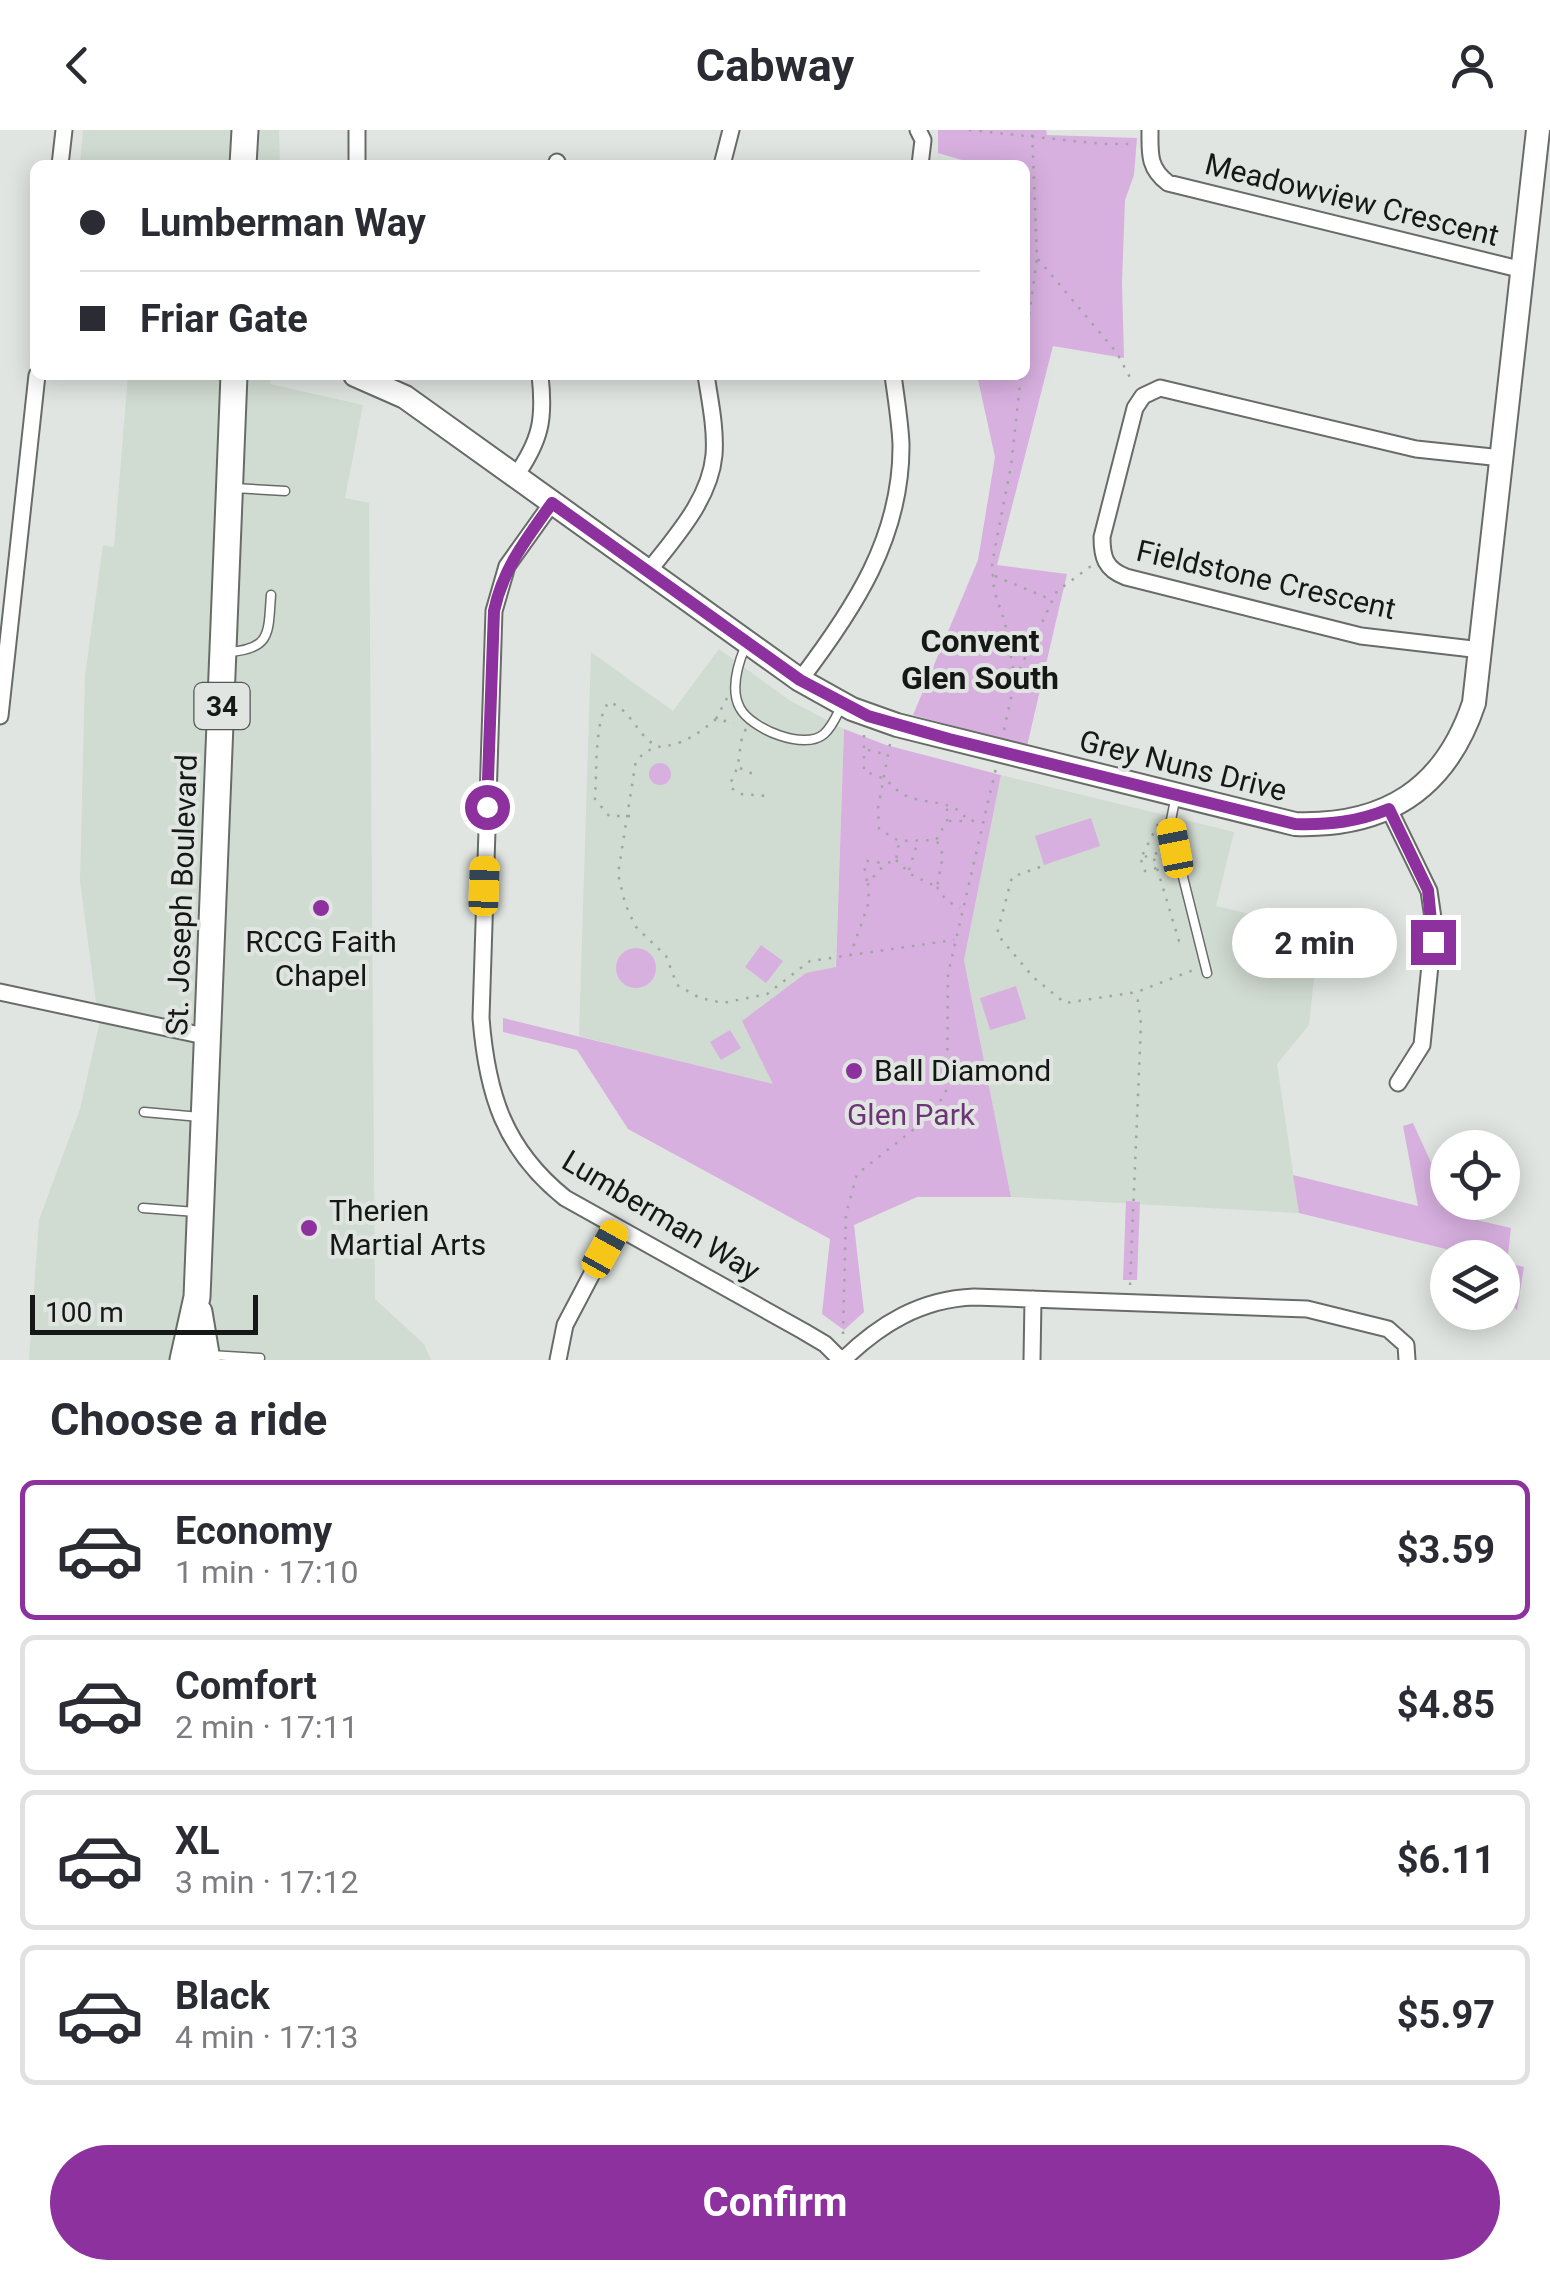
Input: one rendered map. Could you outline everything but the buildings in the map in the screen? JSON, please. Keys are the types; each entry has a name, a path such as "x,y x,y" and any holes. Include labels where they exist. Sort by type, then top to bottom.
{"main road":[{"path":"244,160 245,130"},
{"name":"St. Joseph Boulevard","path":"199,1358 197,1297 234,380"}],"street":[{"path":"61,160 64,130"},
{"path":"356,160 357,130"},
{"path":"723,160 731,130"},
{"path":"918,130 924,140 921,160"},
{"name":"Grey Nuns Drive","path":"366,380 405,397 800,680 843,704 897,725 1295,824 1330,825 1368,818 1426,784 1460,741 1474,703 1538,130"},
{"name":"Meadowview Crescent","path":"1150,137 1150,160 1157,174 1168,182 1524,270"},
{"path":"0,716 36,380"},
{"path":"515,477 540,432 544,414 541,380"},
{"path":"648,572 694,508 710,476 714,439 707,380"},
{"path":"800,680 859,597 884,542 900,466 894,380"},
{"path":"1142,396 1160,388 1177,390 1416,448 1502,458"},
{"name":"Fieldstone Crescent","path":"1142,396 1131,422 1102,537 1102,554 1116,574 1360,636 1481,650"},
{"name":"Lumberman Way","path":"552,503 508,566 494,611 483,924 484,1050 500,1118 538,1176 565,1198 803,1331 842,1360"},
{"path":"1389,809 1428,890 1434,925 1422,1045 1398,1082"},
{"path":"0,992 209,1036"},
{"path":"558,1360 564,1324 616,1228"},
{"path":"842,1360 887,1323 921,1306 957,1298 1307,1310 1388,1328 1406,1345 1407,1360"},
{"path":"1032,1299 1032,1360"}],"lane":[{"path":"229,488 284,491"},
{"path":"224,652 259,646 268,634 272,595"},
{"path":"746,642 736,670 737,694 740,709 754,721 781,735 811,741 824,734 843,704"},
{"path":"1176,795 1170,849 1206,970"},
{"path":"144,1112 205,1118"},
{"path":"143,1208 201,1212"},
{"path":"199,1358 260,1358"}],"path":[{"path":"969,130 1104,144 1150,137"},
{"path":"1030,309 1037,258 1032,130"},
{"path":"1037,258 1116,353 1142,396"},
{"path":"1015,679 992,564 1012,466 1021,380"},
{"path":"1001,742 1015,679 1057,591 1102,554"},
{"path":"994,576 1053,600"},
{"path":"737,694 724,700 716,719 697,735 675,744 654,745 636,760 618,874 635,926 666,956 678,985 700,998 723,1003 767,994 810,961 954,940"},
{"path":"630,816 609,816 594,798 598,728 605,705 616,704 629,714 644,738 654,745"},
{"path":"716,719 734,723"},
{"path":"754,721 743,732 738,768 730,787 740,794 766,796"},
{"path":"897,725 886,755 879,829 899,841 936,840"},
{"path":"864,735 864,770 883,778 902,794 962,812 967,820"},
{"path":"866,750 886,755"},
{"path":"843,1334 846,1214 857,1174 934,1114 947,1089 946,994 954,940 998,762"},
{"path":"738,768 755,774"},
{"path":"936,840 947,820 947,806"},
{"path":"947,820 983,822"},
{"path":"1160,830 1159,822 1141,858 1145,871 1170,862 1170,849 1163,840"},
{"path":"936,840 943,855 937,886"},
{"path":"896,860 899,841"},
{"path":"908,871 917,842"},
{"path":"1141,858 1170,849"},
{"path":"1153,854 1179,941 1198,940"},
{"path":"850,956 868,902 864,865 867,860 885,864"},
{"path":"896,860 937,886 946,900 962,909"},
{"path":"868,882 885,864 896,860"},
{"path":"1040,867 1012,877 996,934 1033,977 1065,1004 1137,992 1206,970"},
{"path":"1130,1302 1141,1024 1137,992"}],"shaded area":[{"path":"83,130 279,130 280,160 80,160"},
{"path":"128,380 270,380 270,384 363,405 345,498 369,503 375,1299 424,1344 431,1360 29,1360 39,1220 80,1109 99,1025 80,881 85,676 103,545 114,547"},
{"path":"719,649 789,700 844,729 831,1099 579,1036 591,652 673,711"},
{"path":"1001,775 1234,832 1216,906 1319,931 1309,1025 1277,1064 1299,1213 1011,1197 964,960"}],"green space":[{"path":"938,130 1046,130 1047,135 1137,138 1134,175 1125,200 1124,358 1053,346 997,565 1067,574 1027,746 913,715 978,560 995,457 978,380 1030,380 1030,160 962,160 938,153"},
{"name":"Glen Park","path":"844,729 886,745 1001,775 964,960 1011,1197 917,1197 854,1225 864,1312 844,1330 822,1314 830,1239 628,1129 577,1050 503,1032 503,1018 773,1084 742,1021 806,973 836,967"},
{"path":"660,763 668,766 668,782 660,785 652,782 649,774 652,766"},
{"path":"1091,818 1100,846 1044,865 1035,836"},
{"path":"761,945 783,961 766,983 745,967"},
{"path":"636,948 650,954 656,968 650,982 636,988 622,982 616,968 622,954"},
{"path":"1016,986 1026,1019 990,1030 980,998"},
{"path":"730,1030 741,1048 721,1060 710,1042"},
{"path":"1413,1123 1430,1160 1430,1220 1477,1220 1511,1228 1510,1240 1430,1240 1430,1245 1299,1213 1293,1175 1418,1206 1403,1126"},
{"path":"1126,1201 1140,1202 1137,1280 1123,1280"}],"place":[{"name":"RCCG Faith Chapel","path":"321,908"},
{"name":"Ball Diamond","path":"854,1071"},
{"name":"Therien Martial Arts","path":"309,1228"}],"district":[{"name":"Convent Glen South","path":"980,660"}],"route":[{"path":"487,807 498,588 508,566 552,503 800,680 868,716 1295,824 1330,825 1368,818 1389,809 1428,890 1433,942"}]}
